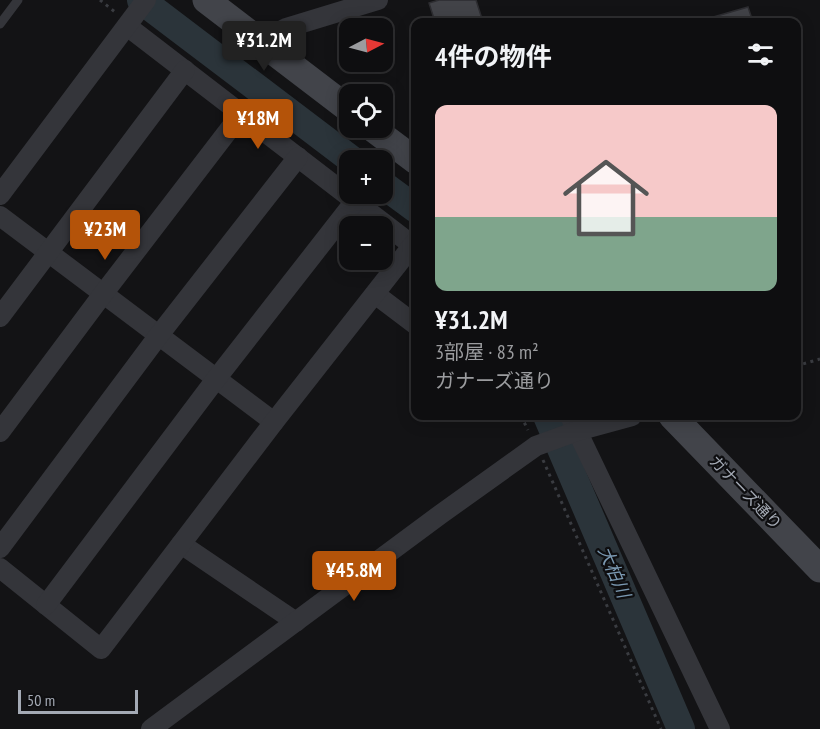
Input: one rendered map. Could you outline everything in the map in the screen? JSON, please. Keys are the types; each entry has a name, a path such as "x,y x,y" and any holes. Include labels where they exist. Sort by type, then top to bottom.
{"street":[{"path":"0,195 146,0"},
{"path":"206,0 339,101"},
{"path":"261,41 286,28 378,0"},
{"path":"129,22 184,70 339,189"},
{"path":"0,317 184,70"},
{"path":"0,432 241,114"},
{"path":"385,138 411,157"},
{"path":"0,548 159,335 298,157"},
{"path":"46,605 216,379 353,204"},
{"path":"359,204 411,243"},
{"path":"0,216 274,422"},
{"path":"0,568 101,649 274,422 411,249"},
{"path":"375,294 411,321"},
{"path":"151,729 536,446 573,423 598,420"},
{"name":"ガナーズ通り","path":"676,420 820,569"},
{"path":"573,423 720,729"},
{"path":"181,544 296,622"}],"lane":[{"path":"0,24 18,0"}],"path":[{"path":"801,365 820,359"},
{"path":"523,420 661,729"}],"building":[{"path":"439,0 476,0 482,18 434,18 429,3"},
{"path":"748,7 752,18 710,18"}],"waterway":[{"name":"大柏川","path":"141,0 339,150"},
{"name":"大柏川","path":"393,192 411,205"},
{"name":"大柏川","path":"549,420 681,729"}]}
